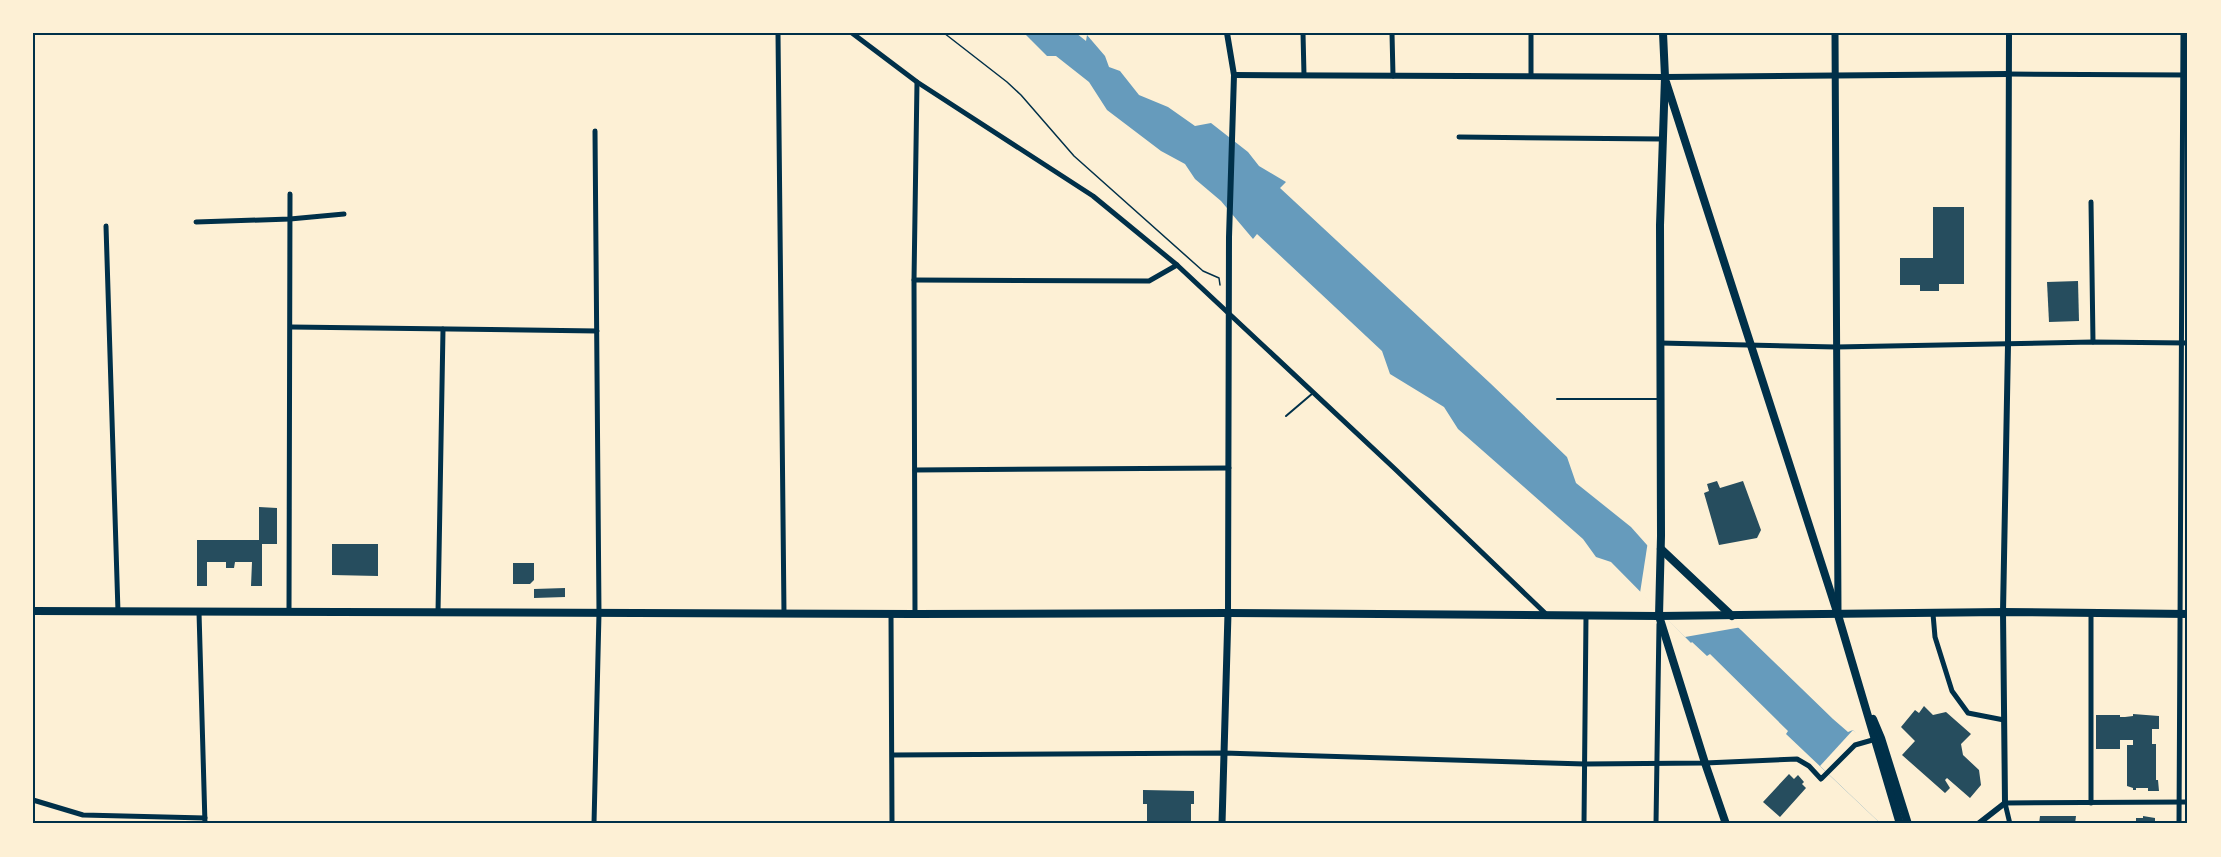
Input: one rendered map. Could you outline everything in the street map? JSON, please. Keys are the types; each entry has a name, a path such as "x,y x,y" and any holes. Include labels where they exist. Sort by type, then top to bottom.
{"highway":[{"path":"1663,33 1665,77 1661,139 1661,615 1705,763 1726,824"},
{"path":"1661,549 1732,616"},
{"path":"33,611 1661,615"}],"main road":[{"path":"1835,33 1838,615"},
{"path":"1665,77 1838,615 1900,824"},
{"path":"1661,615 2003,612 2184,614"},
{"path":"1222,824 1228,613"},
{"path":"1874,740 1887,758 1908,824"}],"street":[{"path":"778,33 784,614"},
{"path":"852,33 917,82 1093,196 1177,265 1314,392 1547,616"},
{"path":"1227,33 1234,75 1229,237 1228,613"},
{"path":"1303,33 1304,75"},
{"path":"1392,33 1393,76"},
{"path":"1531,33 1531,75"},
{"path":"2009,33 2008,345 2003,612 2006,802 2010,824"},
{"path":"2179,824 2184,614 2186,75 2183,33"},
{"path":"1234,75 1665,77 2186,75"},
{"path":"915,614 914,279 917,82"},
{"path":"594,824 599,613 595,130"},
{"path":"1459,137 1661,139"},
{"path":"289,612 290,194"},
{"path":"2091,202 2093,342"},
{"path":"196,222 290,219 344,214"},
{"path":"106,226 118,612"},
{"path":"914,279 1149,281 1177,265"},
{"path":"291,327 597,331"},
{"path":"438,613 443,329"},
{"path":"1660,343 1836,347 2093,342 2185,343"},
{"path":"915,470 1229,468"},
{"path":"33,800 83,815 205,821 199,612"},
{"path":"891,614 892,824"},
{"path":"1933,614 1935,637 1952,691 1968,713 2004,720"},
{"path":"2091,614 2091,803"},
{"path":"1656,824 1661,615"},
{"path":"1584,824 1586,616"},
{"path":"893,755 1224,753 1586,764 1705,763 1797,759 1809,766 1821,779 1855,745 1874,740"},
{"path":"1978,824 2006,802 2188,802"}],"lane":[{"path":"1286,416 1314,392"},
{"path":"1557,399 1660,399"}],"path":[{"path":"944,33 1007,82 1074,156 1203,271 1219,278 1219,284 1229,293"}],"water":[{"path":"1024,33 1076,33 1086,41 1087,35 1105,56 1109,67 1120,71 1139,95 1168,107 1195,126 1211,123 1248,152 1259,166 1286,182 1280,188 1567,457 1576,483 1631,527 1647,545 1741,630 1833,719 1848,732 1853,730 1947,824 1881,824 1786,734 1788,731 1710,654 1707,656 1691,643 1611,562 1596,557 1583,539 1458,429 1444,407 1390,374 1382,351 1257,234 1253,239 1221,201 1195,179 1185,164 1161,151 1107,110 1089,82 1056,56 1047,56"}],"pier":[{"path":"1648,541 1742,627 1685,637 1640,593"},
{"path":"1853,730 1872,745 1950,824 1881,824 1820,766"}],"building":[{"path":"1933,207 1964,207 1964,284 1939,284 1939,291 1920,291 1920,285 1900,285 1900,258 1933,258"},
{"path":"2078,281 2079,321 2049,322 2047,282"},
{"path":"1717,481 1720,488 1743,481 1761,530 1757,538 1719,545 1704,493 1709,491 1707,484"},
{"path":"259,507 277,508 277,544 262,544 262,586 251,586 252,562 235,562 234,568 226,568 226,562 207,562 207,586 197,586 197,540 259,540"},
{"path":"332,544 378,544 378,576 332,575"},
{"path":"513,563 534,563 534,580 530,584 513,584"},
{"path":"565,588 565,597 534,598 534,589"},
{"path":"1924,706 1933,715 1946,712 1971,734 1961,744 1963,755 1979,770 1981,785 1970,798 1947,778 1945,780 1950,788 1945,793 1902,755 1915,741 1901,727 1915,710 1919,713"},
{"path":"2133,714 2159,716 2159,729 2152,729 2152,744 2156,744 2156,780 2158,780 2159,791 2148,791 2148,788 2133,790 2127,786 2127,745 2133,745 2133,740 2120,740 2120,749 2096,749 2096,715 2125,717 2133,716"},
{"path":"1789,774 1794,779 1798,775 1806,788 1780,817 1763,802"},
{"path":"1143,790 1194,791 1194,804 1191,804 1191,824 1147,824 1147,804 1143,804"},
{"path":"2040,816 2076,816 2075,824 2039,824"},
{"path":"2143,816 2155,818 2155,824 2136,824 2136,818 2143,818"}]}
